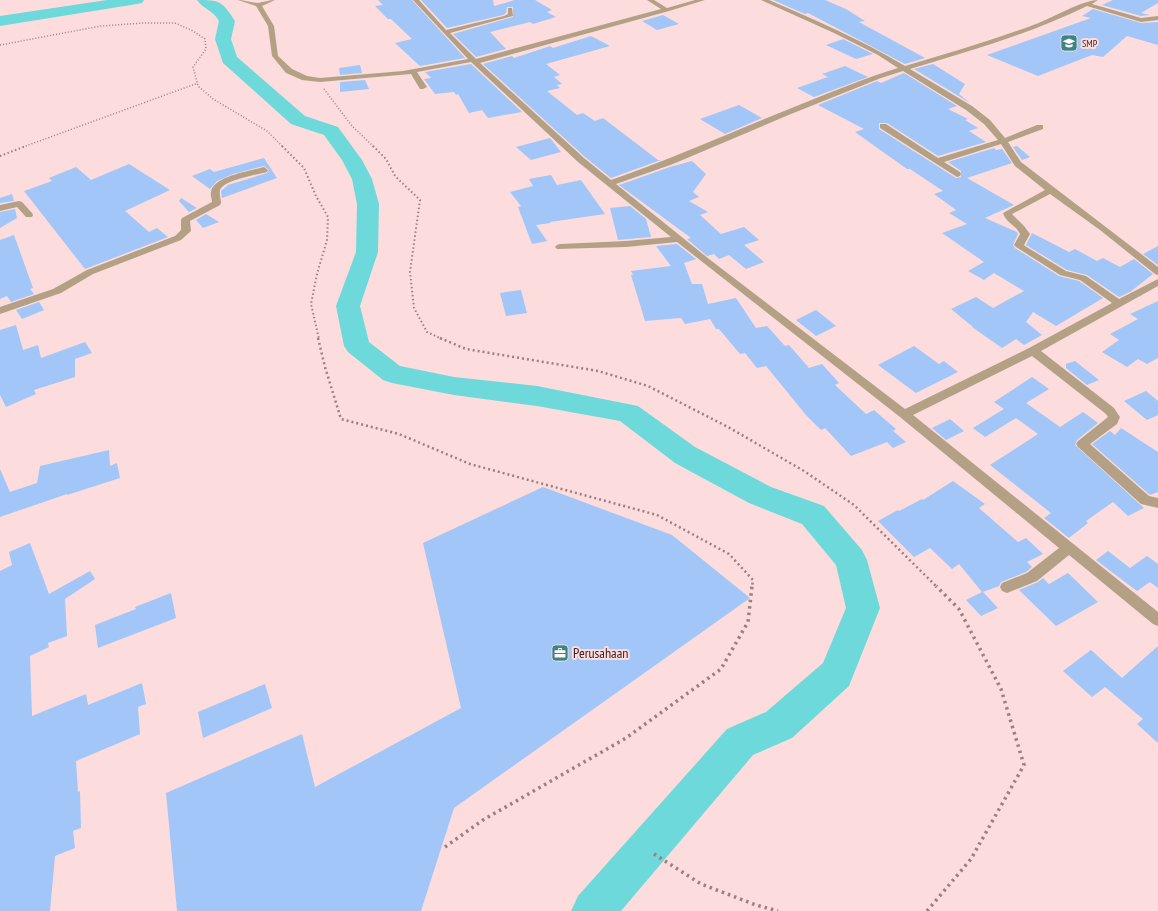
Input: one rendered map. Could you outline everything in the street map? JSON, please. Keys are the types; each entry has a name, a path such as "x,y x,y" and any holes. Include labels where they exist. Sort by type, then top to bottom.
{"street":[{"path":"244,1 258,5 272,0"},
{"path":"416,0 473,61 581,160 679,239 904,414 1158,620"},
{"path":"650,0 667,10"},
{"path":"258,5 271,26 275,56 289,71 305,78 318,80 413,71 473,61 702,0"},
{"path":"764,0 836,32 880,54 978,114 1003,141 1018,164 1103,228 1158,272"},
{"path":"610,183 670,162 839,90 878,76 995,42 1056,19 1095,0"},
{"path":"1087,4 1141,20 1158,18"},
{"path":"445,32 506,17 511,15 510,9"},
{"path":"413,71 423,87"},
{"path":"883,126 957,174"},
{"path":"937,161 1026,134 1040,127"},
{"path":"0,311 57,291 90,272 131,258 178,238 186,231 185,220 217,203 215,192 219,184 227,180 264,170"},
{"path":"1051,190 1007,213 1008,218 1023,229 1025,234 1019,241 1019,244 1022,248 1063,272 1082,278 1118,303"},
{"path":"0,208 19,204 29,215"},
{"path":"560,247 626,244 679,239"},
{"path":"904,414 1033,351 1158,282"},
{"path":"1033,351 1110,411 1114,417 1113,421 1082,444 1145,500 1158,503"},
{"path":"1006,587 1032,577 1048,566 1069,547"}],"path":[{"path":"0,44 101,26 143,23 175,23 193,31 205,39 206,49 193,67 198,86 214,99 267,131 304,168 316,196 328,217 327,240 316,274 311,304 325,367 341,420 399,434 470,464 583,496 657,514 729,554 753,580 748,622 722,669 626,738 482,820 444,847"},
{"path":"318,80 352,126 386,159 395,176 420,200 410,272 414,308 427,332 466,349 598,371 648,386 728,427 804,471 854,505 959,609 1001,689 1024,765 971,859 927,911"},
{"path":"0,156 198,83"},
{"path":"654,854 701,884 756,905 778,911"}],"building":[{"path":"378,0 412,0 465,58 420,66 395,43 412,39 375,6 383,5"},
{"path":"421,0 493,0 494,6 515,0 535,0 552,10 547,12 556,17 533,24 530,22 490,32 506,49 476,57 453,34 513,17 513,7 507,7 506,13 503,15 447,28"},
{"path":"773,0 825,0 846,9 865,21 859,22 925,58 905,64 808,13 805,14"},
{"path":"1113,0 1158,0 1158,3 1141,13 1150,15 1141,16 1102,5"},
{"name":"SMP","path":"1093,9 1141,23 1158,22 1158,45 1127,36 1103,57 1092,55 1038,76 987,55 1091,18 1082,16"},
{"path":"663,15 679,24 657,30 642,21"},
{"path":"591,36 610,46 546,64 560,75 554,77 562,84 557,85 560,88 547,91 577,115 583,113 595,121 603,118 658,160 661,160 611,178 585,157 483,64 512,56 514,58 550,46 553,48"},
{"path":"843,39 873,54 856,59 826,45"},
{"path":"471,64 522,112 488,118 482,110 469,113 458,94 456,95 454,92 435,94 424,79 431,78 425,72"},
{"path":"933,64 965,84 959,94 970,103 914,69"},
{"path":"360,65 362,73 340,75 339,68"},
{"path":"845,66 868,77 814,97 797,88 828,77 822,74"},
{"path":"904,73 957,106 948,109 968,119 965,120 978,128 969,131 986,142 938,156 887,123 879,123 879,129 956,178 961,177 961,171 948,162 994,148 996,150 1002,149 1012,163 967,178 1014,205 985,218 1017,232 1018,234 1013,245 1015,248 1059,276 1079,281 1103,298 1056,326 1033,312 1026,322 1042,335 1024,345 1016,339 1002,348 972,327 951,309 976,297 993,308 1024,291 994,273 984,280 968,271 984,262 942,233 967,224 949,213 956,210 934,194 943,191 910,169 907,169 855,132 864,129 818,105 877,81 881,83"},
{"path":"365,80 369,89 340,92 340,82"},
{"path":"739,105 762,118 725,134 700,119"},
{"path":"550,138 561,152 531,160 516,147"},
{"path":"1017,146 1030,157 1022,160 1013,147"},
{"path":"264,158 277,178 222,198 221,191 228,185 267,173 269,170 264,166 233,174 217,181 210,189 192,176 210,169 214,172"},
{"path":"692,161 706,174 693,192 699,197 689,201 708,212 700,215 721,234 744,227 759,240 744,245 764,262 746,269 729,255 719,259 714,254 707,256 687,239 691,238 619,185"},
{"path":"129,164 170,190 125,211 149,232 157,228 168,237 85,269 24,191 52,181 49,178 76,167 91,180"},
{"path":"551,175 557,185 581,180 605,214 536,225 547,241 532,244 518,207 521,206 510,192 533,186 529,179"},
{"path":"12,194 14,201 0,203 0,198"},
{"path":"181,198 197,208 189,212 179,201"},
{"path":"630,206 646,219 651,237 618,240 610,208"},
{"path":"15,209 17,218 0,228 0,212"},
{"path":"206,214 219,222 203,228 196,220"},
{"path":"1032,233 1069,252 1075,249 1097,261 1103,258 1120,267 1134,259 1153,274 1130,292 1119,297 1087,275 1067,270 1026,245"},
{"path":"14,235 33,288 30,289 34,294 11,302 7,296 0,299 0,240"},
{"path":"677,244 696,259 684,263 692,284 702,284 708,304 736,298 756,328 767,326 785,346 789,345 809,368 822,364 839,383 835,385 866,414 874,410 896,429 893,431 906,442 893,448 887,442 851,456 825,428 821,430 806,415 766,366 757,368 745,353 740,354 719,329 716,329 710,319 685,324 681,318 645,321 631,271 671,266 656,246"},
{"path":"1158,246 1158,265 1143,254"},
{"path":"521,290 527,313 506,316 500,293"},
{"path":"1158,301 1158,358 1147,364 1138,359 1127,367 1102,352 1119,340 1110,334 1138,319 1130,314"},
{"path":"39,302 44,310 22,319 16,310"},
{"path":"816,310 836,326 816,336 796,320"},
{"path":"16,325 23,350 38,345 41,358 85,342 92,353 75,359 75,377 34,390 36,394 6,407 0,395 0,330"},
{"path":"914,346 939,364 944,361 958,372 916,393 878,365"},
{"path":"1075,361 1099,380 1087,385 1066,368 1066,364"},
{"path":"1032,377 1049,389 1026,403 1060,427 1083,412 1098,423 1077,440 1075,445 1144,508 1128,516 1113,502 1086,521 1088,523 1069,538 1044,518 1051,513 990,465 1038,434 1016,418 985,437 973,428 1004,409 994,402"},
{"path":"1146,391 1158,401 1158,415 1147,420 1124,401"},
{"path":"950,419 964,431 946,440 932,428"},
{"path":"1121,428 1158,452 1158,492 1150,495 1092,444 1110,431 1115,435"},
{"path":"109,450 110,466 117,463 120,478 0,517 0,469 10,492 37,483 40,466"},
{"path":"953,481 985,504 979,508 1018,542 1026,538 1043,554 1027,562 1032,567 1026,572 1001,582 999,586 983,592 998,608 981,616 966,600 982,592 959,564 952,569 930,548 914,557 878,521 898,510 899,511 922,499 923,500"},
{"name":"Perusahaan","path":"543,487 672,535 750,598 454,808 421,911 177,911 166,793 302,734 315,787 461,708 423,543"},
{"path":"30,543 49,594 90,571 95,579 65,599 67,636 48,643 49,647 30,656 32,716 86,694 88,705 142,683 146,704 138,707 140,734 76,761 78,792 80,791 81,828 73,831 75,848 55,856 50,911 0,911 0,571 12,565 9,552"},
{"path":"1108,551 1130,568 1147,556 1158,564 1158,588 1150,582 1137,591 1096,560"},
{"path":"1068,573 1098,602 1056,626 1019,590 1038,582 1043,578 1049,584"},
{"path":"171,593 176,618 98,648 95,625"},
{"path":"1158,646 1158,743 1137,724 1143,719 1105,687 1092,697 1063,671 1091,650 1122,678"},
{"path":"265,684 272,708 203,738 198,712"}],"waterway":[{"path":"0,21 137,0"},
{"path":"204,0 220,10 227,21 223,39 229,59 298,120 331,131 352,160 362,179 368,204 367,252 348,306 357,346 392,374 454,386 537,396 628,413 685,455 760,495 813,515 851,560 863,608 836,674 779,725 740,742 593,911"}],"place":[{"name":"SMP","path":"1069,43"},
{"name":"Perusahaan","path":"560,653"}]}
